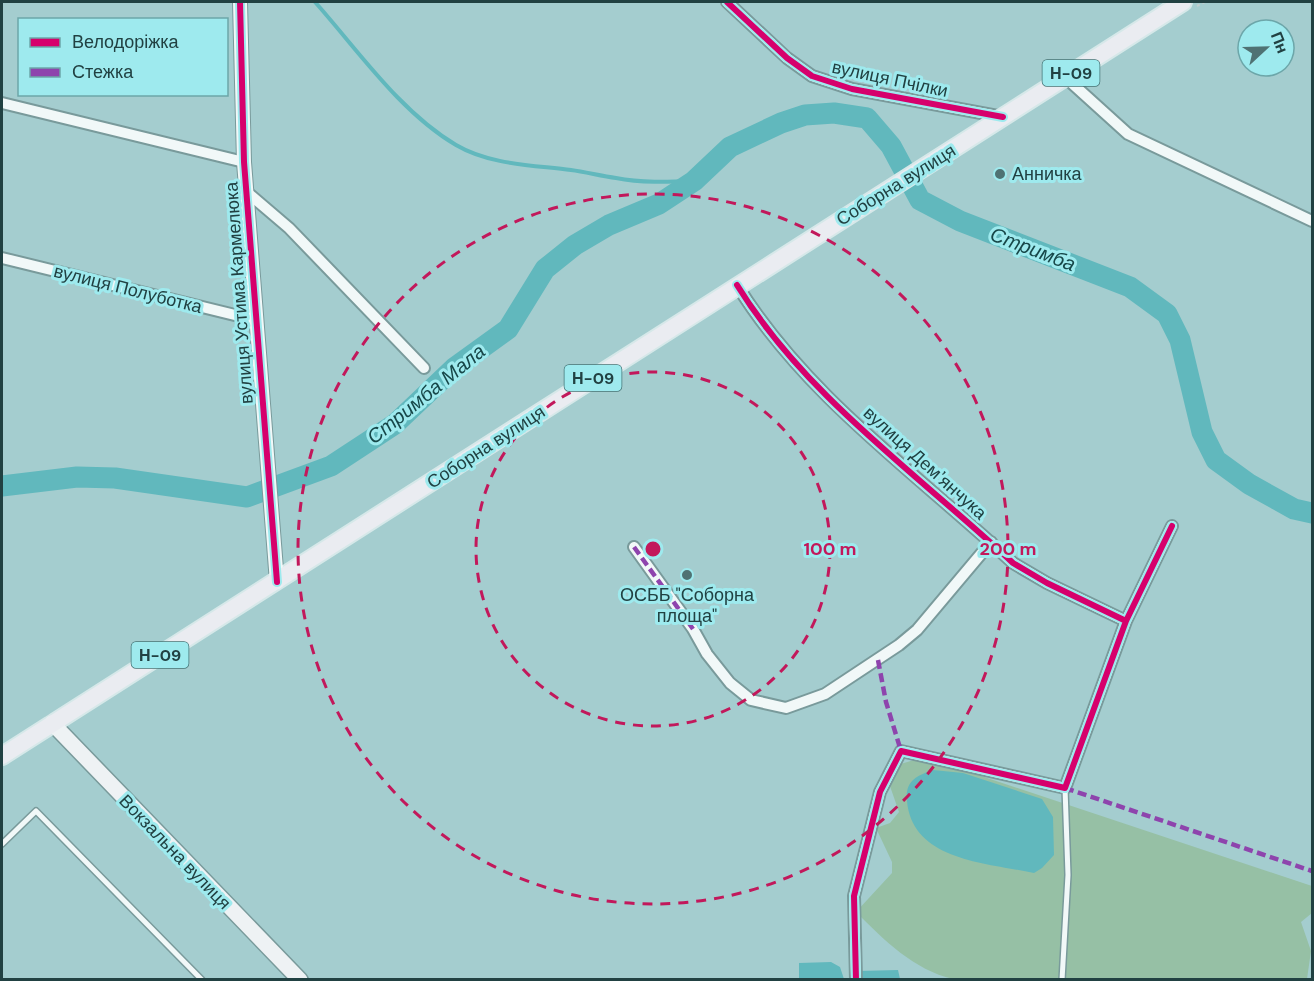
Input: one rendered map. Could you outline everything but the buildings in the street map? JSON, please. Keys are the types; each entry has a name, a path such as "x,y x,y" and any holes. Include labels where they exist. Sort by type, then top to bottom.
{"main road":[{"name":"Соборна вулиця","path":"2,756 277,582 737,285 1184,2"},
{"name":"Вокзальна вулиця","path":"52,723 300,980"}],"street":[{"name":"вулиця Устима Кармелюка","path":"240,2 244,162 277,582"},
{"name":"вулиця Пчілки","path":"728,2 787,58 812,76 852,89 1003,117"},
{"path":"1065,77 1128,134 1312,221"},
{"path":"2,103 244,162"},
{"path":"248,193 289,228 424,368"},
{"name":"вулиця Полуботка","path":"2,258 255,320"},
{"name":"вулиця Демʼянчука","path":"737,285 764,327 812,380 901,464 1013,563 1047,583 1126,621"},
{"path":"856,980 854,896 880,792 901,750 1065,788 1126,621 1172,526"},
{"path":"634,547 693,629 707,654 730,683 752,700 786,708 825,694 899,645 916,630 991,542"}],"lane":[{"path":"1062,980 1068,875 1065,788"},
{"path":"2,844 36,811 202,980"}],"green space":[{"path":"924,757 1312,886 1312,913 1301,922 1311,951 1307,979 953,979 925,969 900,953 856,912 892,873 892,862 876,828 890,823 899,812 884,769"}],"water":[{"path":"933,770 963,773 1042,799 1053,817 1054,855 1034,873 975,862 937,848 922,836 912,821 907,801 908,789 913,780"},
{"path":"831,962 840,967 844,979 799,979 799,963"},
{"path":"898,970 900,979 858,979 857,971"}],"waterway":[{"path":"315,2 398,98 436,131 469,152 512,163 571,170 625,180 694,181"},
{"name":"Стримба","path":"2,486 77,477 115,478 247,497 331,466 395,424 454,368 508,329 545,269 575,245 609,225 659,204 694,181 730,147 781,123 805,115 834,113 867,118 891,146 920,200 960,221 1130,287 1167,314 1180,340 1202,432 1216,460 1249,484 1294,509 1312,513"}],"marked path":[{"path":"634,547 693,629"},
{"path":"878,660 886,702 901,751"},
{"path":"1065,788 1312,871"}],"cycle path":[{"path":"240,2 244,162 277,582"},
{"path":"727,2 787,58 812,76 852,89 1003,117"},
{"path":"737,285 765,325 830,399 1013,563 1047,583 1126,621"},
{"path":"856,980 854,896 880,792 901,751 1065,788 1126,621 1172,526"}],"place":[{"name":"Анничка","path":"1000,174"},
{"name":"ОСББ \"Соборна площа\"","path":"687,575"}],"water label":[{"name":"Стримба Мала","path":"426,394"}]}
